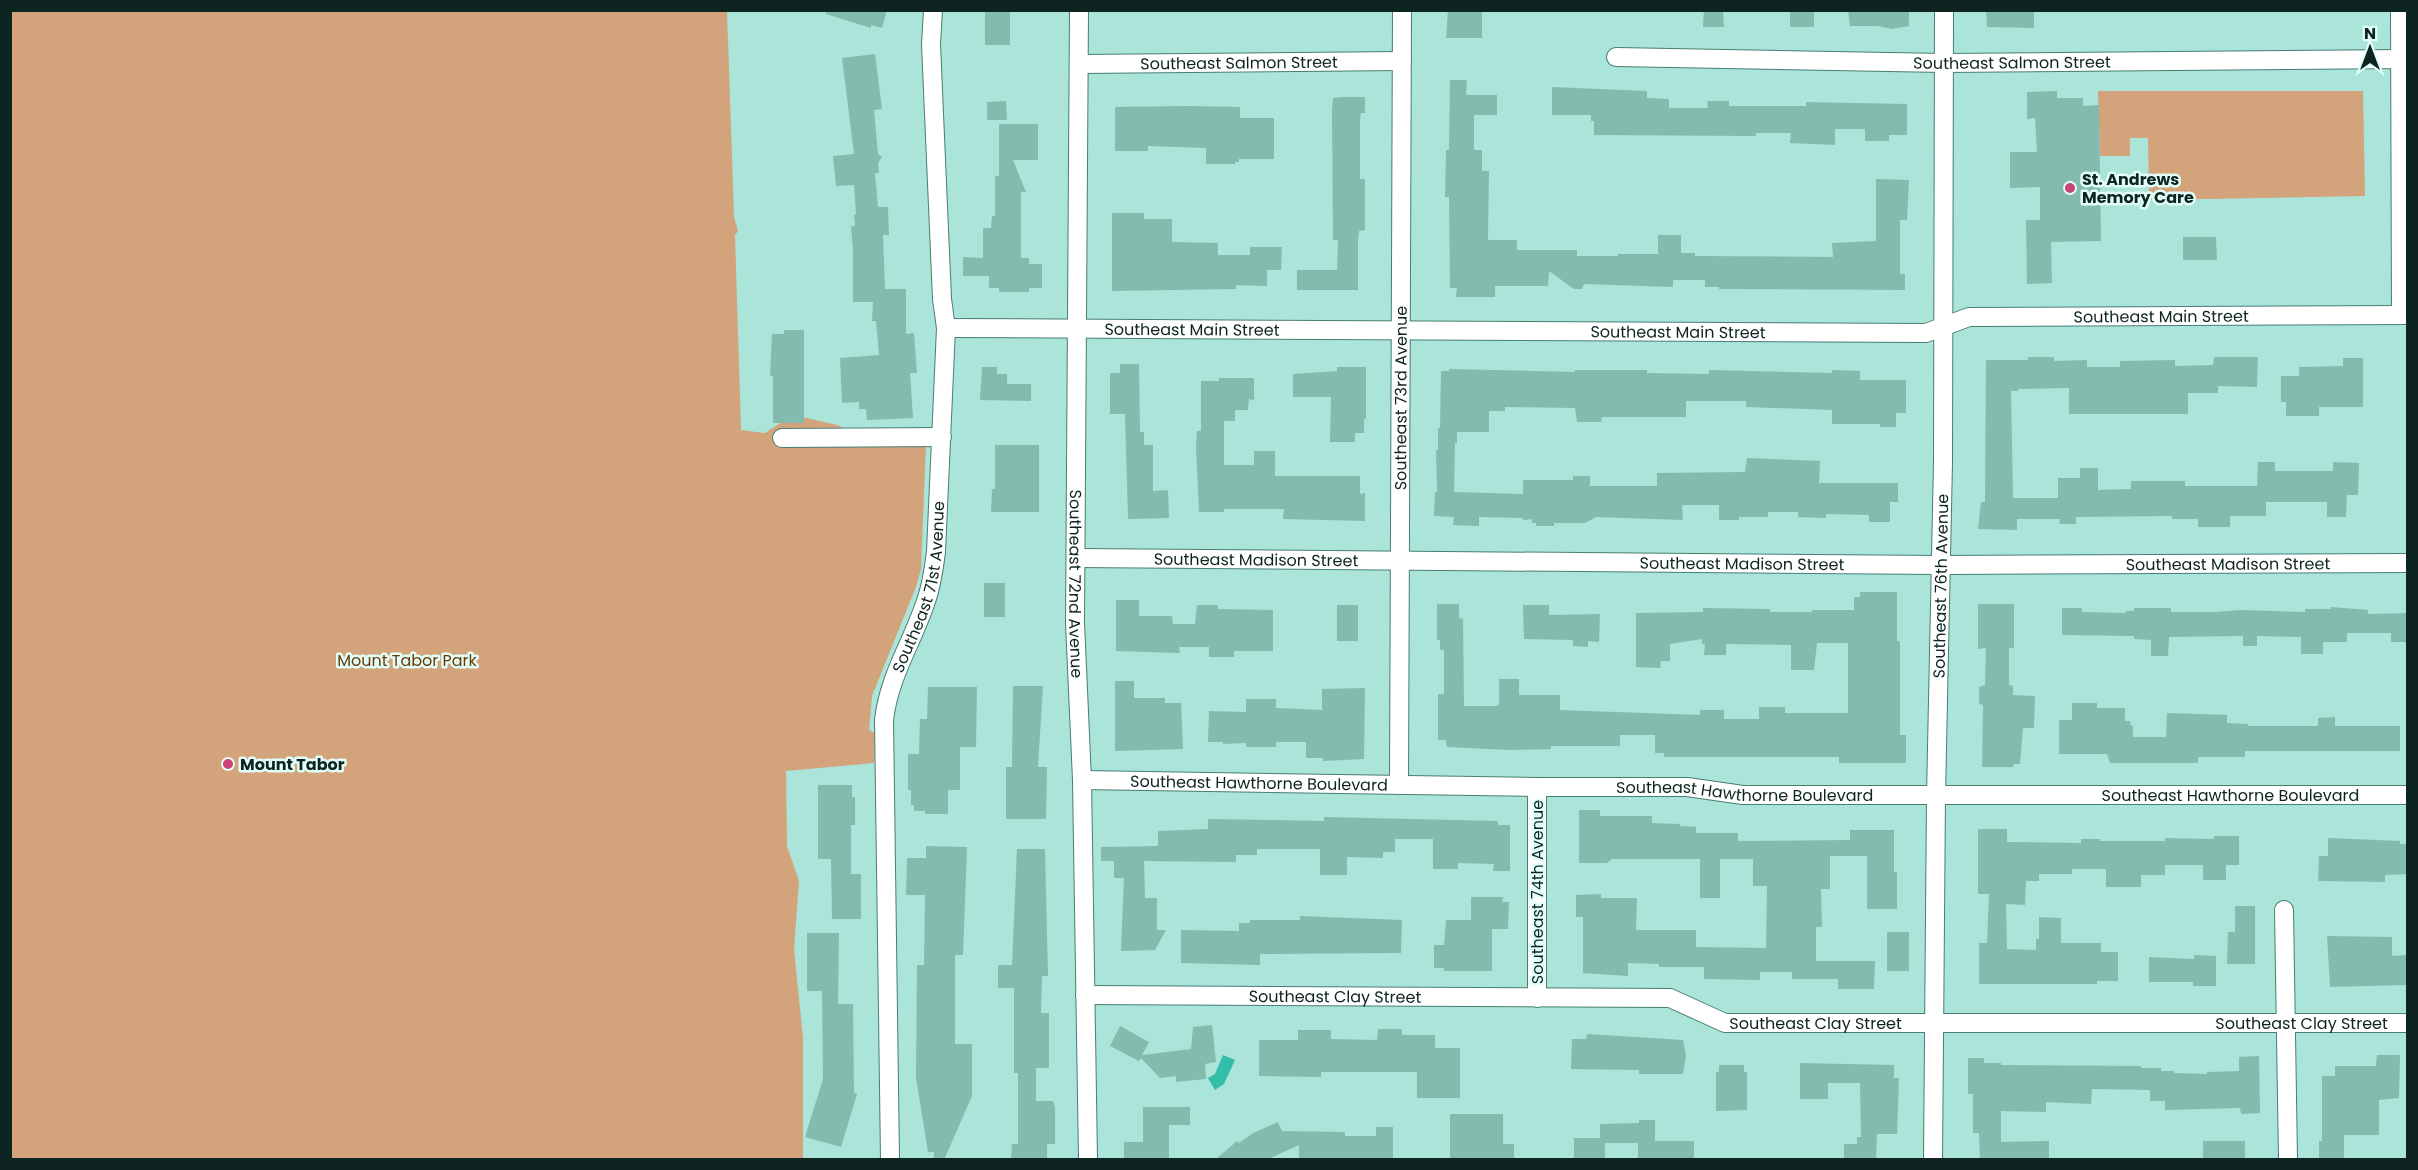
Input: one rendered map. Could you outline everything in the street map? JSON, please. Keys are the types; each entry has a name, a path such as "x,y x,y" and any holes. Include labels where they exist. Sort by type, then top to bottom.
{"street":[{"name":"Southeast 71st Avenue","path":"890,1160 884,720 890,685 927,598 933,571 942,437 946,328 942,299 932,44 933,10"},
{"name":"Southeast 72nd Avenue","path":"1079,10 1075,623 1082,780 1088,1160"},
{"name":"Southeast 73rd Avenue","path":"1399,785 1402,10"},
{"name":"Southeast 76th Avenue","path":"1933,1160 1936,795 1942,565 1944,10"},
{"path":"2400,10 2404,59 2404,315"},
{"name":"Southeast Salmon Street","path":"1616,57 1944,63 2404,59"},
{"name":"Southeast Salmon Street","path":"1078,64 1402,61"},
{"name":"Southeast Main Street","path":"946,328 1401,328 1926,333 1969,317 2404,315"},
{"path":"782,438 942,437"},
{"name":"Southeast Madison Street","path":"1076,558 1942,565 2408,563"},
{"name":"Southeast Hawthorne Boulevard","path":"1082,780 1687,787 1743,795 2408,795"},
{"name":"Southeast 74th Avenue","path":"1537,787 1537,998"},
{"path":"2284,910 2284,1024 2288,1160"},
{"name":"Southeast Clay Street","path":"1085,995 1670,998 1725,1023 2408,1023"}],"green space":[{"name":"Mount Tabor Park","path":"11,11 727,11 734,217 738,231 735,235 741,430 765,433 793,415 837,425 879,446 926,445 921,569 916,587 872,696 869,730 875,733 874,763 786,771 787,846 799,881 794,949 803,1038 803,1159 11,1159"},
{"path":"2098,91 2363,91 2365,196 2149,200 2148,138 2130,138 2130,156 2100,156"}],"shaded area":[{"path":"1223,1055 1235,1060 1224,1084 1215,1090 1208,1078 1215,1074"}],"building":[{"path":"826,10 887,10 882,28 871,25 871,28 826,14"},
{"path":"985,10 1010,10 1010,45 985,45"},
{"path":"1448,10 1482,10 1482,38 1446,38"},
{"path":"1704,10 1723,10 1724,27 1703,27"},
{"path":"1790,10 1814,10 1814,27 1790,27"},
{"path":"1848,10 1909,10 1909,26 1892,29 1878,26 1850,26"},
{"path":"1986,10 2034,10 2034,28 1987,27"},
{"path":"875,54 882,109 874,110 878,154 882,157 878,163 879,173 875,173 878,207 888,207 889,235 883,235 885,289 906,289 906,334 914,333 917,373 910,373 913,418 867,420 866,409 859,409 859,402 842,403 840,358 879,355 876,321 872,321 873,302 853,302 851,226 855,226 854,215 856,214 854,185 836,186 833,156 854,154 842,58"},
{"path":"1450,80 1467,80 1466,95 1497,95 1497,115 1474,115 1474,150 1482,150 1482,171 1489,171 1488,240 1517,240 1517,250 1577,250 1577,256 1618,256 1618,254 1658,254 1658,235 1681,235 1681,253 1695,253 1695,256 1833,257 1832,243 1876,241 1876,179 1909,180 1907,220 1900,220 1900,274 1905,274 1905,290 1719,289 1719,287 1705,287 1705,280 1673,280 1673,287 1584,284 1582,289 1574,289 1549,271 1548,286 1495,286 1495,297 1456,297 1457,288 1450,288 1449,197 1445,197 1446,150 1449,150"},
{"path":"1552,87 1647,91 1647,98 1669,99 1669,108 1708,108 1707,101 1729,101 1729,106 1806,106 1806,102 1907,104 1907,135 1889,135 1889,141 1865,141 1865,129 1835,129 1835,145 1790,143 1791,133 1756,133 1756,136 1594,135 1594,121 1591,121 1591,115 1552,115"},
{"name":"St. Andrews Memory Care","path":"2057,91 2057,98 2083,98 2083,106 2099,105 2101,241 2051,242 2052,283 2027,284 2026,220 2040,220 2040,187 2010,188 2010,152 2037,152 2035,118 2027,119 2027,92"},
{"path":"1365,97 1365,113 1361,113 1360,119 1360,179 1365,179 1365,230 1359,231 1358,290 1297,290 1297,270 1337,270 1338,240 1333,240 1332,111 1333,98"},
{"path":"1006,101 1007,120 987,120 987,102"},
{"path":"1115,107 1240,107 1240,118 1274,118 1274,159 1239,159 1239,162 1235,164 1206,164 1206,148 1148,146 1148,151 1115,151"},
{"path":"999,124 1038,124 1038,160 1013,160 1026,192 1021,192 1021,258 1029,258 1029,264 1042,264 1042,288 1029,288 1029,292 999,292 999,288 989,288 989,276 963,276 963,257 983,258 983,228 991,228 992,216 995,216 995,176 999,176"},
{"path":"1112,213 1144,213 1144,219 1172,219 1172,242 1218,243 1218,255 1250,255 1250,247 1282,247 1281,270 1267,270 1267,286 1236,285 1236,289 1112,291"},
{"path":"2183,237 2216,237 2217,260 2183,260"},
{"path":"784,330 804,330 804,423 773,423 773,376 770,376 772,334 784,334"},
{"path":"2028,357 2054,357 2054,361 2087,360 2087,367 2120,367 2120,361 2175,360 2175,366 2213,365 2214,357 2258,357 2257,387 2218,386 2218,393 2188,393 2188,414 2069,414 2069,388 2011,391 2013,498 2058,498 2058,478 2080,478 2080,468 2098,468 2098,490 2131,489 2131,481 2185,481 2185,486 2257,486 2258,462 2275,462 2275,471 2333,471 2333,462 2359,463 2358,495 2347,495 2346,517 2327,517 2327,502 2266,502 2266,516 2230,516 2230,527 2198,527 2198,519 2172,519 2172,516 2076,517 2076,524 2059,524 2060,519 2017,519 2017,530 1978,529 1981,502 1985,502 1986,360 2028,360"},
{"path":"2343,358 2363,358 2363,407 2319,407 2319,416 2286,416 2286,402 2281,402 2281,376 2299,376 2299,367 2343,366"},
{"path":"1120,364 1139,364 1140,432 1144,432 1144,445 1153,445 1153,491 1168,490 1169,518 1128,519 1125,414 1110,414 1110,373 1120,373"},
{"path":"982,367 997,367 997,374 1007,374 1007,384 1031,384 1031,401 980,400"},
{"path":"1337,367 1366,367 1364,433 1355,433 1355,442 1330,442 1331,397 1293,397 1293,374 1337,371"},
{"path":"1449,369 1575,372 1575,370 1647,370 1647,373 1709,374 1709,370 1832,373 1832,370 1860,371 1860,380 1906,380 1906,413 1896,413 1896,427 1880,427 1880,424 1832,424 1832,410 1746,407 1746,401 1686,401 1686,417 1602,417 1601,422 1577,422 1575,408 1505,407 1505,411 1489,411 1489,432 1457,432 1457,443 1455,443 1454,492 1523,494 1523,480 1573,480 1573,476 1590,476 1590,486 1657,486 1657,473 1745,472 1747,458 1820,461 1819,483 1898,483 1898,502 1890,502 1890,522 1869,522 1869,515 1826,514 1826,518 1798,517 1798,512 1768,512 1768,517 1719,520 1719,505 1682,505 1683,520 1596,517 1585,523 1554,523 1554,526 1536,526 1536,523 1532,523 1532,519 1479,517 1479,526 1453,525 1454,517 1434,516 1435,492 1437,492 1436,450 1438,450 1438,428 1440,428 1441,371 1449,371"},
{"path":"1219,378 1254,378 1254,400 1249,399 1248,410 1235,410 1235,421 1224,421 1224,465 1254,465 1254,451 1275,451 1275,476 1360,476 1360,494 1365,493 1365,521 1283,519 1284,509 1224,509 1224,512 1199,512 1196,447 1197,431 1201,431 1201,381 1219,381"},
{"path":"995,445 1039,445 1039,512 991,512 992,489 995,489"},
{"path":"984,583 1005,583 1005,617 984,617"},
{"path":"1860,592 1897,592 1897,641 1900,641 1900,735 1906,735 1906,763 1839,763 1839,757 1664,757 1664,753 1655,753 1655,735 1620,735 1620,746 1551,746 1551,749 1510,750 1447,747 1446,740 1438,740 1438,694 1444,694 1444,650 1440,650 1440,640 1437,640 1437,604 1459,604 1459,618 1463,619 1464,706 1497,706 1499,704 1499,679 1519,679 1519,695 1560,695 1560,710 1700,715 1700,710 1724,710 1724,719 1759,719 1759,707 1785,707 1785,713 1848,713 1848,643 1817,643 1814,670 1791,670 1791,645 1726,644 1726,655 1704,655 1705,644 1702,644 1702,639 1670,644 1670,661 1661,661 1660,668 1636,667 1636,613 1703,612 1703,608 1770,609 1770,612 1854,610 1854,597 1860,597"},
{"path":"1116,600 1139,600 1139,616 1172,616 1173,624 1195,624 1197,605 1218,605 1218,609 1273,610 1273,651 1234,651 1234,657 1209,657 1209,647 1179,647 1180,653 1116,651"},
{"path":"1978,604 2014,604 2014,648 2009,648 2009,685 2013,686 2013,695 2035,696 2034,728 2023,728 2020,764 2014,764 2013,767 1982,767 1983,705 1979,704 1979,687 1985,685 1986,648 1978,649"},
{"path":"1337,605 1358,605 1358,641 1337,641"},
{"path":"1523,605 1549,605 1549,615 1600,614 1599,642 1588,641 1588,647 1573,646 1573,640 1524,639"},
{"path":"2331,607 2368,610 2368,614 2408,613 2408,642 2391,642 2391,633 2347,633 2347,642 2323,642 2323,654 2301,654 2301,637 2257,636 2257,646 2243,646 2243,636 2169,637 2168,656 2151,656 2151,640 2134,639 2134,636 2062,635 2062,608 2082,608 2082,612 2126,613 2126,611 2134,611 2134,608 2171,608 2171,612 2241,610 2305,612 2305,609 2331,609"},
{"path":"1115,681 1134,681 1134,698 1165,698 1165,703 1181,703 1183,749 1115,751"},
{"path":"1013,686 1043,686 1038,767 1047,767 1046,819 1006,819 1006,767 1012,767"},
{"path":"928,687 977,687 976,747 960,747 960,790 948,790 948,814 925,814 925,811 914,811 914,805 911,805 911,790 908,790 908,754 919,754 920,719 927,719"},
{"path":"1365,688 1364,759 1323,761 1323,758 1306,758 1306,742 1276,742 1276,747 1246,747 1246,743 1208,742 1209,711 1246,712 1246,699 1276,699 1276,708 1322,710 1322,689"},
{"path":"2072,703 2097,703 2097,708 2125,708 2125,721 2130,721 2133,726 2133,737 2166,737 2167,713 2227,715 2227,723 2248,724 2248,726 2318,726 2318,718 2335,717 2335,726 2400,726 2400,751 2245,751 2245,757 2198,757 2198,763 2110,763 2107,754 2059,754 2059,720 2072,720"},
{"path":"818,785 852,785 852,797 855,797 855,825 851,825 851,874 861,874 861,919 832,919 831,859 818,859"},
{"path":"1579,810 1600,810 1600,816 1652,816 1652,823 1696,827 1696,833 1738,833 1738,841 1850,840 1850,830 1894,830 1897,909 1867,909 1867,856 1830,856 1830,889 1821,889 1822,927 1816,927 1816,961 1875,961 1874,989 1838,989 1838,979 1792,979 1792,972 1760,972 1760,980 1704,979 1704,967 1659,967 1659,964 1628,963 1628,976 1583,973 1583,917 1576,917 1576,895 1601,894 1601,898 1637,898 1636,930 1696,930 1696,947 1766,948 1767,886 1753,886 1753,859 1720,859 1720,898 1700,898 1700,859 1612,859 1607,863 1579,863"},
{"path":"1324,817 1498,821 1498,825 1510,825 1510,871 1493,871 1494,864 1458,863 1458,869 1433,869 1433,839 1395,839 1395,852 1383,852 1383,858 1347,857 1347,875 1320,875 1320,849 1257,849 1257,855 1236,855 1236,862 1144,861 1145,898 1157,898 1157,930 1166,930 1155,950 1121,951 1124,878 1114,878 1114,861 1101,861 1101,847 1158,846 1158,831 1208,829 1208,819 1324,821"},
{"path":"1978,829 2007,829 2007,842 2081,843 2081,839 2165,841 2165,838 2214,839 2214,836 2239,836 2239,865 2226,865 2226,880 2203,880 2203,865 2165,865 2165,875 2141,875 2141,887 2106,887 2106,869 2072,869 2072,874 2039,874 2039,881 2026,881 2025,905 2006,904 2007,949 2036,950 2036,939 2039,939 2039,917 2061,918 2061,943 2101,943 2101,952 2118,952 2118,981 2097,981 2097,984 1979,984 1979,943 1987,943 1989,894 1978,894"},
{"path":"2328,838 2400,841 2400,844 2408,844 2408,874 2385,875 2385,882 2318,881 2319,856 2328,856"},
{"path":"926,846 967,847 963,955 955,955 955,1044 972,1044 972,1096 944,1160 934,1160 934,1152 928,1152 916,1078 917,965 924,965 925,895 906,895 907,858 926,858"},
{"path":"1017,849 1045,849 1048,976 1042,976 1041,1013 1049,1013 1049,1068 1036,1068 1036,1101 1053,1101 1055,1107 1055,1144 1047,1144 1047,1160 1011,1160 1012,1144 1018,1144 1018,1073 1014,1073 1014,988 998,988 998,965 1012,965"},
{"path":"1471,897 1503,897 1502,902 1509,902 1508,929 1492,929 1492,971 1444,971 1444,968 1434,968 1434,945 1444,945 1446,920 1471,920"},
{"path":"2235,906 2255,906 2255,964 2227,964 2228,932 2235,932"},
{"path":"1300,916 1402,920 1401,953 1260,954 1260,965 1181,963 1181,930 1239,931 1239,923 1250,923 1250,920 1300,920"},
{"path":"1887,932 1909,932 1909,971 1887,971"},
{"path":"807,933 839,933 838,1004 853,1004 854,1093 857,1094 841,1147 805,1137 823,1079 822,991 807,991"},
{"path":"2327,936 2392,937 2392,956 2408,955 2408,985 2330,987"},
{"path":"2194,955 2216,956 2216,986 2193,986 2193,982 2149,982 2149,957 2194,959"},
{"path":"1212,1025 1216,1062 1205,1064 1206,1079 1176,1082 1176,1076 1160,1078 1141,1058 1139,1061 1110,1046 1120,1026 1149,1042 1142,1055 1191,1049 1193,1027"},
{"path":"1378,1029 1402,1029 1402,1035 1435,1035 1435,1048 1460,1048 1460,1098 1417,1098 1417,1072 1321,1072 1321,1077 1259,1076 1259,1040 1298,1040 1298,1030 1331,1030 1331,1039 1377,1040"},
{"path":"1587,1034 1683,1040 1686,1056 1683,1074 1639,1074 1639,1070 1571,1069 1572,1039 1586,1039"},
{"path":"2377,1055 2400,1055 2399,1098 2379,1100 2379,1135 2344,1135 2344,1160 2319,1160 2319,1141 2322,1141 2322,1076 2335,1076 2335,1066 2376,1066"},
{"path":"2259,1056 2260,1113 2241,1114 2240,1108 2165,1110 2165,1101 2150,1101 2150,1090 2092,1089 2091,1104 2046,1102 2046,1112 2001,1111 2001,1142 2049,1141 2049,1160 1980,1160 1979,1133 1973,1133 1973,1094 1968,1094 1968,1058 1984,1058 1984,1063 2001,1063 2001,1065 2141,1066 2141,1068 2161,1068 2161,1071 2174,1071 2174,1073 2207,1074 2207,1072 2239,1071 2239,1057"},
{"path":"1800,1063 1894,1065 1894,1078 1899,1078 1897,1134 1877,1134 1876,1159 1844,1159 1844,1144 1857,1144 1857,1137 1861,1137 1860,1083 1828,1083 1828,1099 1800,1099"},
{"path":"1719,1065 1744,1065 1744,1072 1747,1072 1747,1110 1716,1111 1716,1072 1719,1072"},
{"path":"1143,1107 1190,1107 1190,1125 1169,1125 1169,1160 1124,1160 1124,1142 1143,1142"},
{"path":"1450,1114 1503,1114 1503,1144 1514,1144 1514,1160 1450,1160"},
{"path":"1639,1120 1655,1120 1655,1141 1694,1141 1694,1160 1638,1160 1638,1143 1605,1143 1605,1160 1574,1160 1574,1138 1600,1138 1600,1124 1639,1123"},
{"path":"1278,1122 1282,1131 1345,1132 1345,1136 1376,1136 1376,1127 1393,1127 1393,1160 1299,1160 1299,1145 1266,1160 1215,1160 1237,1141 1239,1143 1253,1133"},
{"path":"2203,1141 2245,1141 2245,1160 2203,1160"}],"place":[{"name":"St. Andrews Memory Care","path":"2070,188"},
{"name":"Mount Tabor","path":"228,764"}]}
